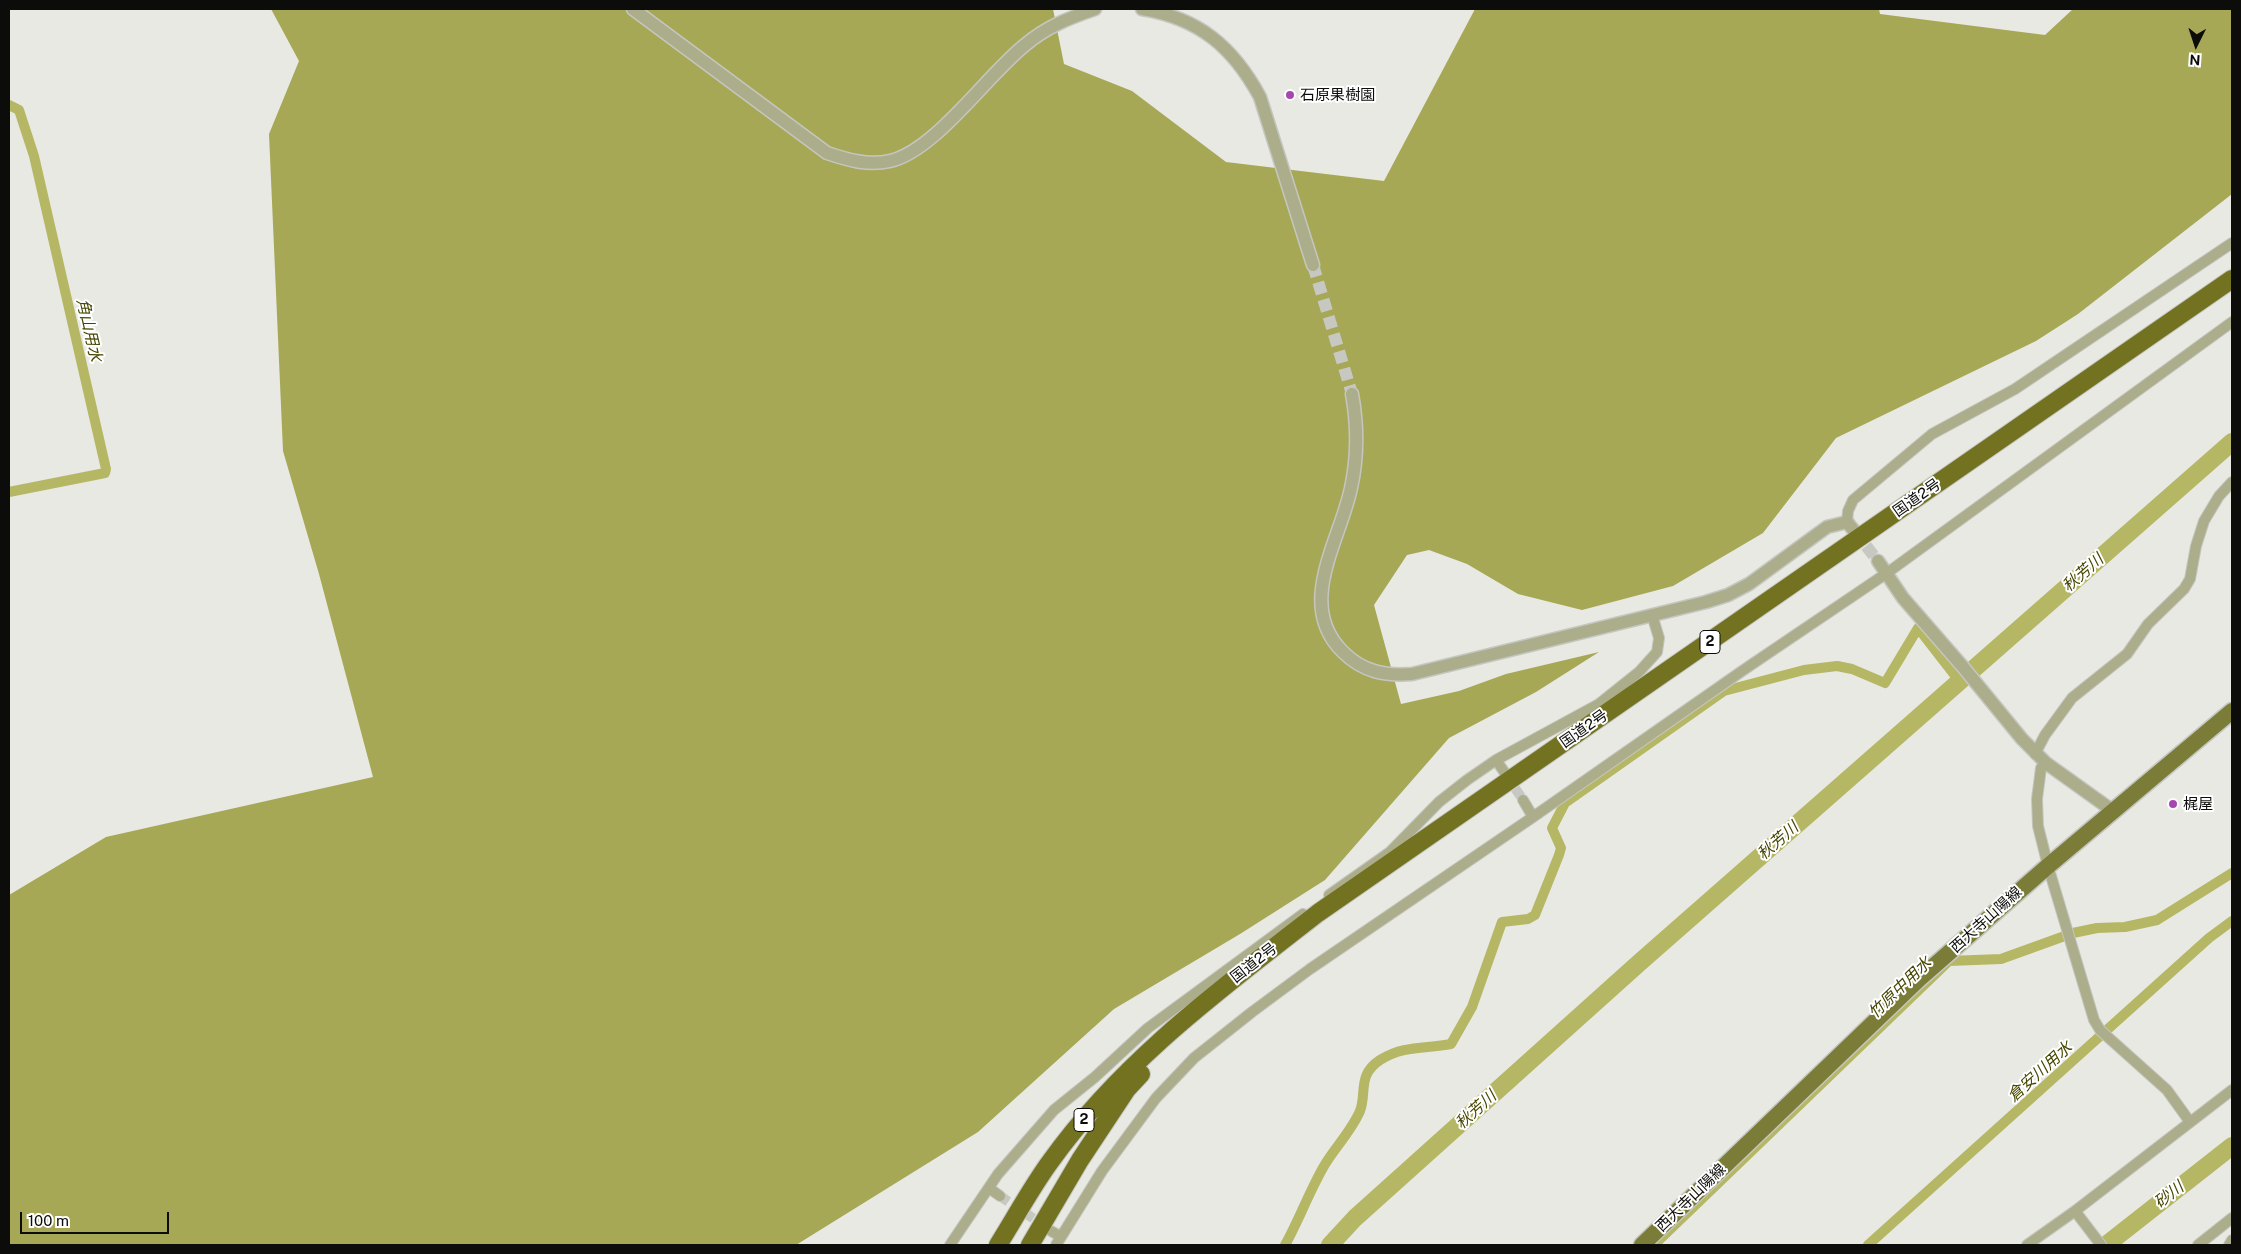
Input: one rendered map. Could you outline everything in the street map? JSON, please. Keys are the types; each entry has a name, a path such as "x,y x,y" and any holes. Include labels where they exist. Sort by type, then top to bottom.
{"highway":[{"name":"国道2号","path":"998,1245 1050,1162 1114,1086 1192,1012 1318,913 2232,279"},
{"path":"1030,1245 1080,1160 1127,1089 1192,1012"},
{"path":"984,1245 1033,1173 1050,1162"}],"main road":[{"name":"西大寺山陽線","path":"1642,1245 1919,979 2112,811 2232,711"}],"street":[{"path":"633,9 827,153 849,161 870,164 891,162 909,155 929,141 1029,41 1063,20 1095,9"},
{"path":"1142,9 1180,18 1212,36 1228,50 1252,82 1260,97 1313,265"},
{"path":"1352,394 1357,420 1358,445 1342,521 1321,588 1324,622 1329,635 1350,659 1379,673 1412,674 1728,595 1762,575 1828,527 1851,527 1848,511 1853,500 1932,434 2015,389 2232,243"},
{"path":"1051,1231 1058,1241 1123,1140 1156,1098 1194,1058 1252,1012 1310,969 1533,818 1742,671 1887,573 2232,322"},
{"path":"2035,754 2044,735 2072,698 2127,654 2148,624 2184,589 2190,579 2196,546 2204,521 2219,496 2232,482"},
{"path":"1878,561 1903,598 1963,666 2035,754 2112,811"},
{"path":"950,1245 989,1188 1037,1127 1148,1028 1390,852 1439,802 1496,760 1599,704 1639,672 1657,652 1660,638 1652,615"},
{"path":"1496,760 1506,773"},
{"path":"2046,763 2041,768 2037,799 2038,826 2094,1020 2100,1030 2112,1042 2167,1090 2190,1122"},
{"path":"1523,800 1533,818"},
{"path":"2027,1245 2075,1211 2232,1090"},
{"path":"989,1188 1000,1196"},
{"path":"2075,1211 2101,1245"},
{"path":"2198,1245 2232,1218"},
{"path":"2229,1245 2232,1240"}],"shaded area":[{"path":"271,9 1053,9 1064,64 1132,91 1226,162 1384,181 1475,9 1879,9 1880,14 2045,35 2073,9 2232,9 2232,194 2078,314 2036,341 1836,438 1763,533 1673,586 1582,610 1518,594 1467,564 1429,550 1407,555 1374,605 1401,704 1459,691 1506,674 1599,652 1536,692 1449,738 1325,880 1240,934 1114,1009 978,1132 796,1245 9,1245 9,895 106,837 373,777 319,574 283,451 269,134 299,61"}],"waterway":[{"name":"角山用水","path":"9,105 19,110 34,156 106,469 105,473 9,492"},
{"name":"秋芳川","path":"1330,1245 1355,1218 1639,963 2232,442"},
{"path":"1285,1245 1324,1166 1360,1111 1365,1078 1368,1072 1380,1060 1389,1055 1415,1048 1451,1044 1472,1007 1502,922 1528,919 1535,915 1561,848 1552,828 1565,803 1724,691 1804,670 1837,666 1852,669 1885,683 1918,628 1960,682"},
{"name":"竹原中用水","path":"1654,1245 1949,961 2001,959 2073,933 2097,928 2125,927 2157,920 2232,873"},
{"name":"倉安川用水","path":"1868,1245 2209,938 2232,921"},
{"name":"砂川","path":"2106,1245 2232,1146"}],"tunnel":[{"path":"1313,265 1352,394"},
{"path":"1855,532 1878,561"},
{"path":"1507,776 1523,800"},
{"path":"1000,1196 1046,1227"}],"place":[{"name":"石原果樹園","path":"1290,95"},
{"name":"梶屋","path":"2173,804"}]}
